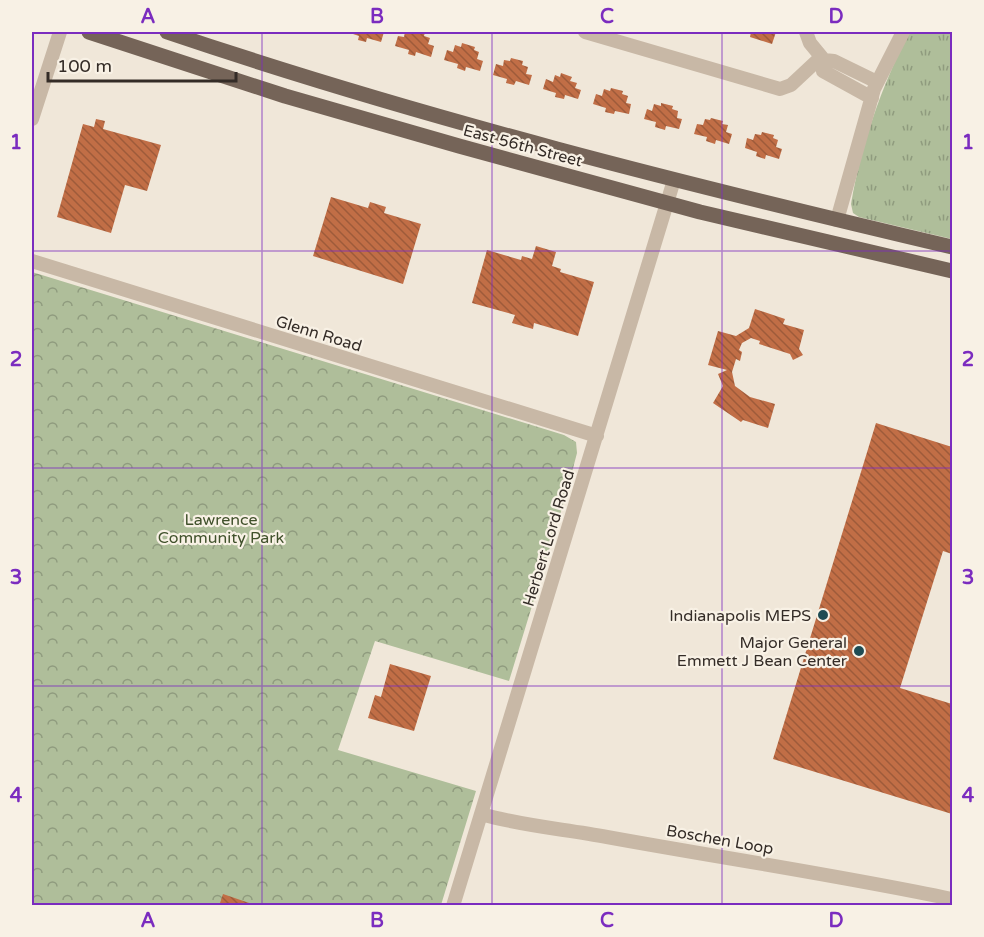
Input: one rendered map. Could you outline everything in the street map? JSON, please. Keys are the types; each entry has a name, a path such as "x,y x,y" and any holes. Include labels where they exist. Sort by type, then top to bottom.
{"main road":[{"name":"East 56th Street","path":"89,32 285,96 668,203 768,229 952,271"},
{"name":"East 56th Street","path":"166,32 390,101 674,180 952,247"}],"street":[{"path":"32,119 60,32"},
{"path":"585,32 780,89 791,86 823,59"},
{"path":"806,32 810,43 823,59 823,71 872,98"},
{"path":"837,220 877,82 903,32"},
{"path":"823,59 834,61 877,82"},
{"name":"Herbert Lord Road","path":"453,906 674,180"},
{"name":"Glenn Road","path":"32,261 597,436"},
{"name":"Boschen Loop","path":"481,814 513,823 849,878 952,899"}],"green space":[{"path":"909,32 952,32 952,239 859,217 853,213 851,204 860,159 874,116"},
{"name":"Lawrence Community Park","path":"32,272 564,435 576,442 577,453 566,495 509,681 375,641 338,750 476,791 441,905 32,906"}],"building":[{"path":"347,32 384,32 381,42 367,38 366,42 358,40 359,36"},
{"path":"405,32 425,32 424,36 430,38 428,44 434,46 431,57 416,52 415,56 408,54 409,50 395,46 398,36 404,37"},
{"path":"751,32 776,32 772,44 750,37"},
{"path":"462,43 475,47 474,50 479,52 477,59 483,61 480,71 466,67 465,71 457,68 458,64 444,60 447,50 453,52 455,45 461,47"},
{"path":"511,58 523,61 522,65 528,67 526,74 532,75 529,85 516,81 514,85 506,83 507,79 493,75 496,64 503,66 504,60 510,61"},
{"path":"561,73 572,77 570,81 577,83 575,88 581,90 578,99 565,95 564,99 555,97 556,93 543,89 546,79 553,82 555,75 560,77"},
{"path":"611,88 623,91 622,94 628,96 626,103 631,104 629,114 615,111 614,114 605,112 606,108 593,104 596,94 602,96 604,89 610,91"},
{"path":"661,103 673,106 672,109 678,111 677,118 682,119 679,129 666,126 665,130 655,127 656,122 644,119 647,109 652,111 654,104 661,106"},
{"path":"711,118 728,125 726,132 732,134 729,144 716,140 715,144 706,141 707,137 694,134 697,124 703,125 705,119 710,120"},
{"path":"96,119 105,121 103,129 161,145 147,191 125,185 111,233 57,217 83,124 94,127"},
{"path":"762,132 774,135 773,138 778,140 776,147 782,149 779,159 766,155 765,159 756,156 757,152 745,148 747,138 753,140 755,134 761,135"},
{"path":"331,197 368,208 370,202 386,207 384,213 421,224 403,284 313,256"},
{"path":"536,246 556,252 552,266 561,269 560,272 594,282 578,336 534,323 533,329 512,323 515,315 472,303 487,250 521,260 522,256 532,259"},
{"path":"755,309 785,319 783,324 804,330 799,349 803,355 793,360 790,354 759,344 760,341 751,338 742,343 739,350 742,352 740,361 736,359 732,372 735,386 750,397 775,404 768,428 743,420 741,422 713,403 723,386 718,374 727,370 708,365 718,331 736,336 749,328"},
{"name":"Major General Emmett J Bean Center","path":"876,423 952,447 952,554 943,551 900,688 952,704 952,814 773,759"},
{"path":"390,664 431,676 414,731 368,718 375,695 381,697"},
{"path":"223,894 255,905 255,906 219,906"}],"place":[{"name":"Indianapolis MEPS","path":"823,615"},
{"name":"Major General Emmett J Bean Center","path":"859,651"}]}
